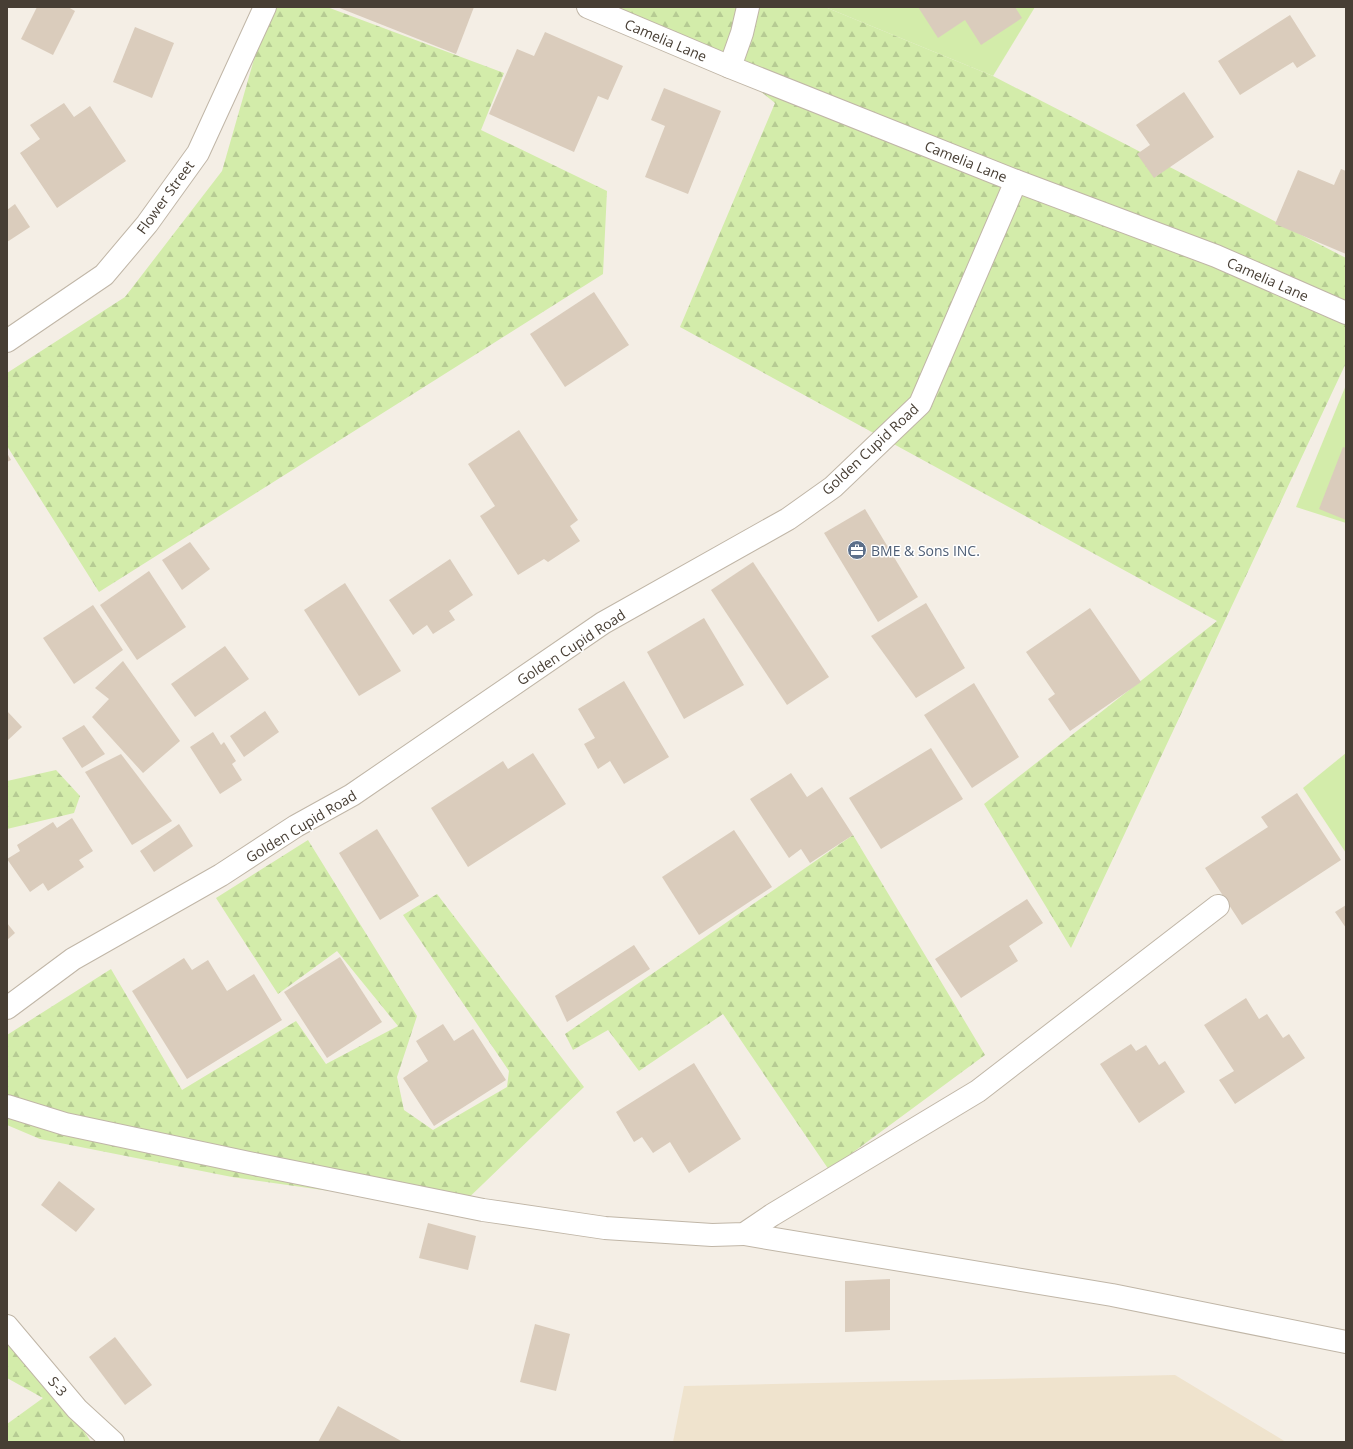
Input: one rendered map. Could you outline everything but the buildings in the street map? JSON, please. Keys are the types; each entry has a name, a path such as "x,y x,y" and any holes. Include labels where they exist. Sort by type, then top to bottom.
{"street":[{"name":"Flower Street","path":"7,341 104,275 147,224 198,152 265,7"},
{"name":"Camelia Lane","path":"588,7 730,67 1016,181 1216,256 1346,313"},
{"path":"730,67 742,33 748,7"},
{"name":"Golden Cupid Road","path":"7,1008 73,959 221,875 296,826 352,795 603,623 788,519 833,487 920,404 1016,181"},
{"path":"744,1234 772,1215 978,1091 1218,906"},
{"path":"7,1106 65,1124 262,1166 483,1210 605,1228 712,1235 744,1234 1112,1295 1346,1342"},
{"name":"S-3","path":"7,1326 77,1408 112,1442"}],"shaded area":[{"path":"1175,1375 1286,1442 673,1442 684,1386"}],"green space":[{"path":"269,7 327,7 504,73 481,130 607,191 603,274 99,592 7,446 7,373 125,297 222,171"},
{"path":"586,7 825,7 993,76 1346,258 1346,363 1071,948 984,804 1217,621 680,327 775,103 730,67"},
{"path":"825,7 1035,7 993,76"},
{"path":"1346,385 1346,523 1296,507"},
{"path":"1346,753 1346,853 1303,788"},
{"path":"56,770 80,796 74,813 7,829 7,781"},
{"path":"853,835 985,1055 829,1170 723,1014 639,1071 608,1030 573,1050 565,1034"},
{"path":"308,840 417,1016 397,1077 404,1110 433,1130 507,1087 509,1071 403,915 437,894 584,1087 457,1209 232,1177 40,1139 7,1125 7,1035 111,969 182,1090 296,1021 326,1064 398,1026 337,951 278,994 216,898"},
{"path":"7,1315 91,1442 7,1442 7,1424 43,1398 7,1378"}],"place":[{"name":"BME & Sons INC.","path":"857,550"}]}
